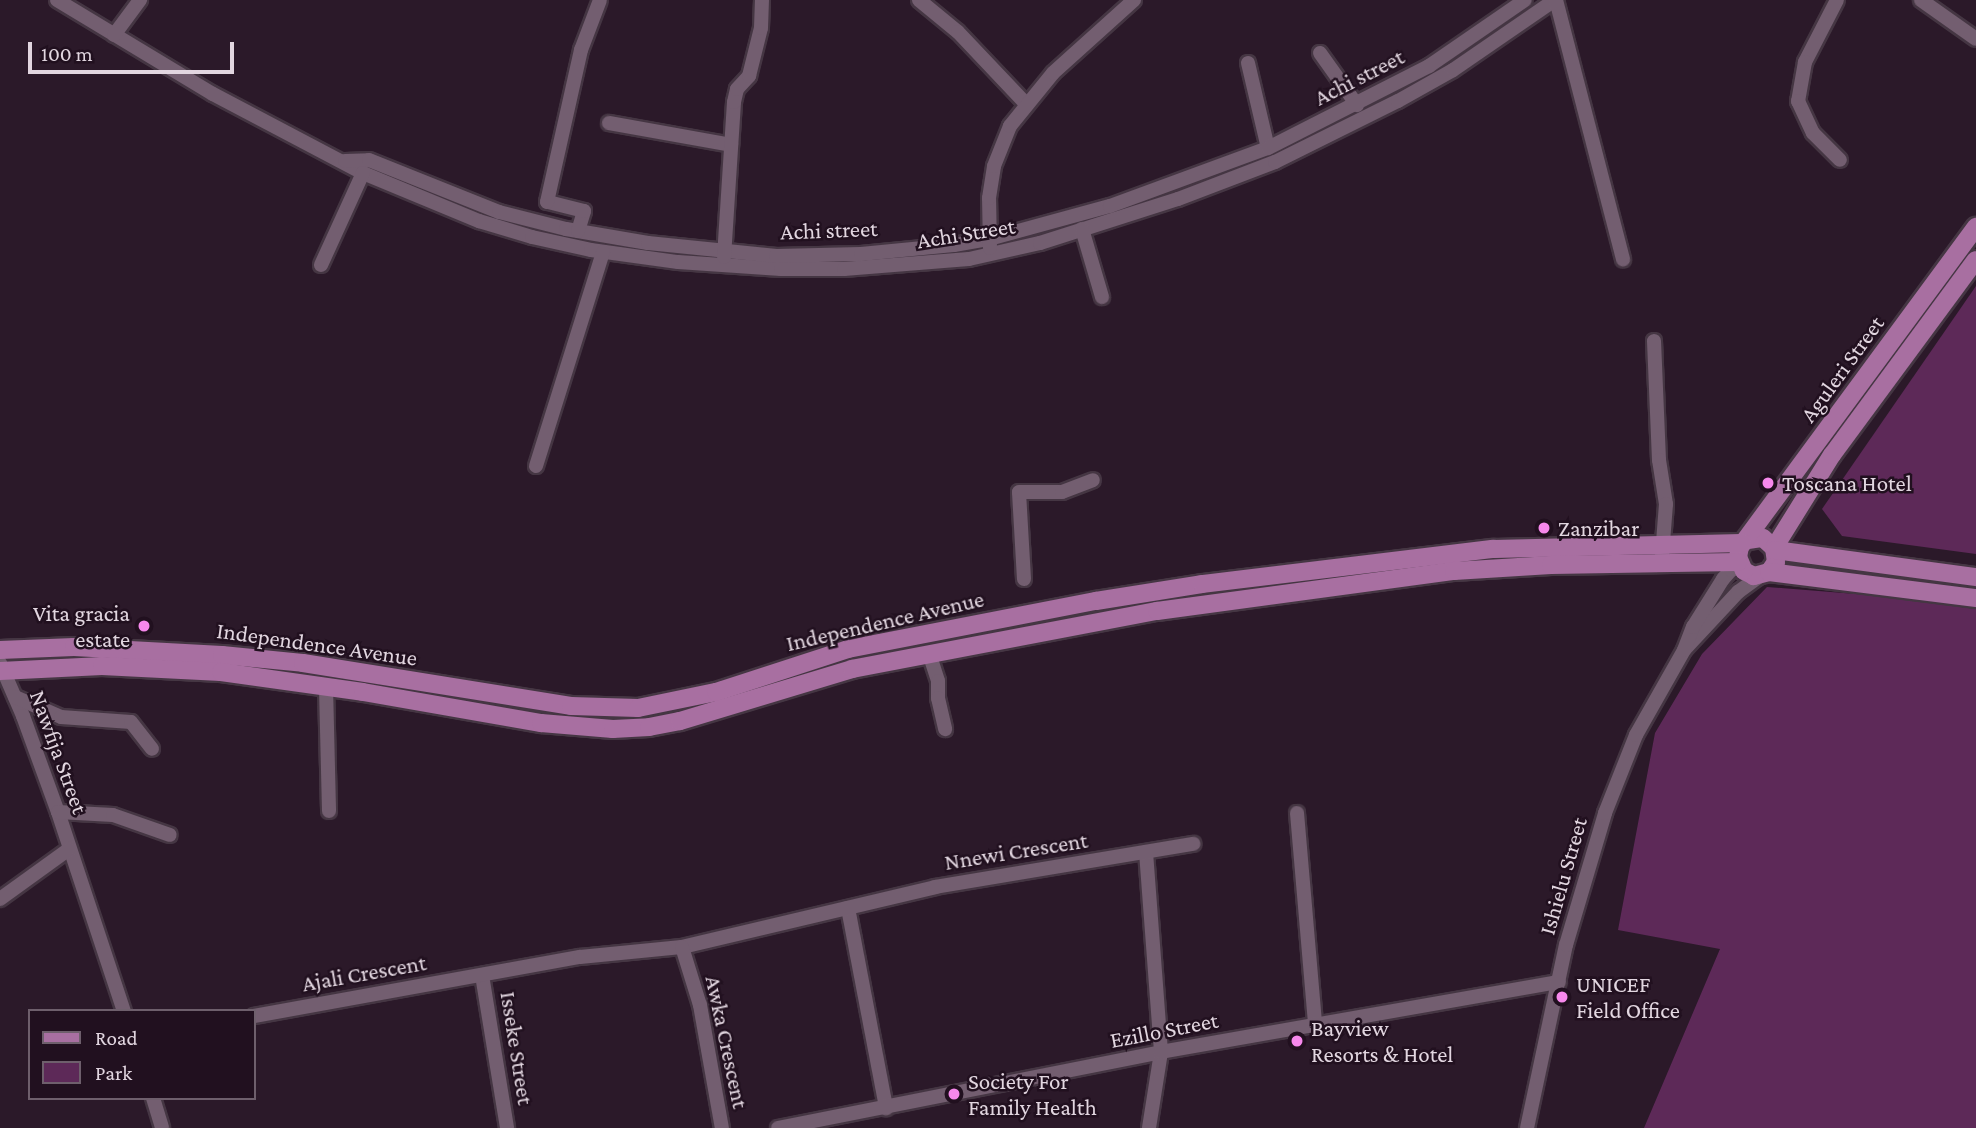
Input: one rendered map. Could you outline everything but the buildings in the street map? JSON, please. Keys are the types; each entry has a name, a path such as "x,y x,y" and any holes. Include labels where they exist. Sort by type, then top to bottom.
{"main road":[{"name":"Aguleri Street","path":"1746,542 1976,227"},
{"name":"Aguleri Street","path":"1775,549 1832,455 1976,260"},
{"name":"Independence Avenue","path":"0,650 74,647 153,649 303,663 543,702 612,708 659,706 716,692 848,649 1097,601 1319,569 1493,549 1746,542 1763,538 1775,549 1976,577"},
{"path":"1739,564 1738,552 1746,542"},
{"path":"1764,574 1776,562 1775,549"},
{"name":"Independence Avenue","path":"2,668 102,666 221,672 299,682 541,723 613,729 649,727 720,710 852,669 1099,620 1454,572 1660,563 1739,564 1749,574 1976,598"},
{"path":"1097,601 1099,620"},
{"path":"848,649 852,669"},
{"path":"299,682 303,663"},
{"path":"716,692 720,710"},
{"path":"541,723 543,702"},
{"path":"612,708 613,729"}],"street":[{"name":"Achi Street","path":"57,0 214,94 345,161 363,173 495,226 603,252 722,266 844,269 943,263 990,255 1082,229 1214,186 1301,149 1398,102 1453,70 1555,0"},
{"path":"114,35 140,0"},
{"path":"578,231 584,211 547,202 582,50 600,0"},
{"path":"722,266 725,250 723,222 734,102 737,89 749,76 761,28 762,0"},
{"path":"919,0 958,32 1026,104"},
{"path":"990,255 989,198 998,149 1026,104 1074,52 1134,0"},
{"name":"Achi street","path":"345,161 369,160 499,212 578,231 648,243 776,256 861,254 989,240 1110,206 1268,148 1429,66 1525,0"},
{"path":"1555,0 1623,260"},
{"path":"1837,0 1805,62 1798,101 1813,133 1840,160"},
{"path":"1921,0 1976,39"},
{"path":"1320,53 1357,105"},
{"path":"1248,63 1268,148"},
{"path":"609,122 731,145"},
{"path":"321,265 363,173"},
{"path":"1082,229 1102,297"},
{"path":"536,466 603,252"},
{"path":"1654,341 1659,460 1666,504 1665,543 1660,563"},
{"path":"1024,579 1019,492 1062,492 1093,480"},
{"path":"1684,650 1693,627 1717,588 1739,564"},
{"path":"1684,650 1738,592 1764,574"},
{"name":"Ishielu Street","path":"1527,1128 1566,945 1605,813 1636,735 1684,650"},
{"path":"929,653 938,681 937,698 945,729"},
{"name":"Nawfija Street","path":"2,668 58,812 123,1009"},
{"path":"326,687 329,811"},
{"path":"15,696 61,717 131,722 152,749"},
{"path":"58,812 113,815 170,835"},
{"path":"1297,813 1315,1025"},
{"name":"Nnewi Crescent","path":"682,947 935,887 1193,844"},
{"name":"Nawfija Street","path":"0,900 69,849"},
{"path":"1146,852 1161,1052 1149,1128"},
{"path":"848,908 886,1108"},
{"name":"Ajali Crescent","path":"256,1016 580,957 682,947"},
{"name":"Awka Crescent","path":"682,947 700,1005 722,1128"},
{"name":"Isseke Street","path":"482,975 506,1128"},
{"name":"Ezillo Street","path":"778,1128 1161,1052 1559,982"},
{"path":"154,1100 162,1128"}],"green space":[{"path":"1976,286 1976,554 1842,536 1822,509"},
{"path":"1767,587 1881,596 1976,609 1976,1128 1644,1128 1720,949 1618,930 1655,733 1702,654"}],"place":[{"name":"Toscana Hotel","path":"1768,483"},
{"name":"Zanzibar","path":"1544,528"},
{"name":"Vita gracia estate","path":"144,626"},
{"name":"UNICEF Field Office","path":"1562,997"},
{"name":"Bayview Resorts & Hotel","path":"1297,1041"},
{"name":"Society For Family Health","path":"954,1094"}]}
